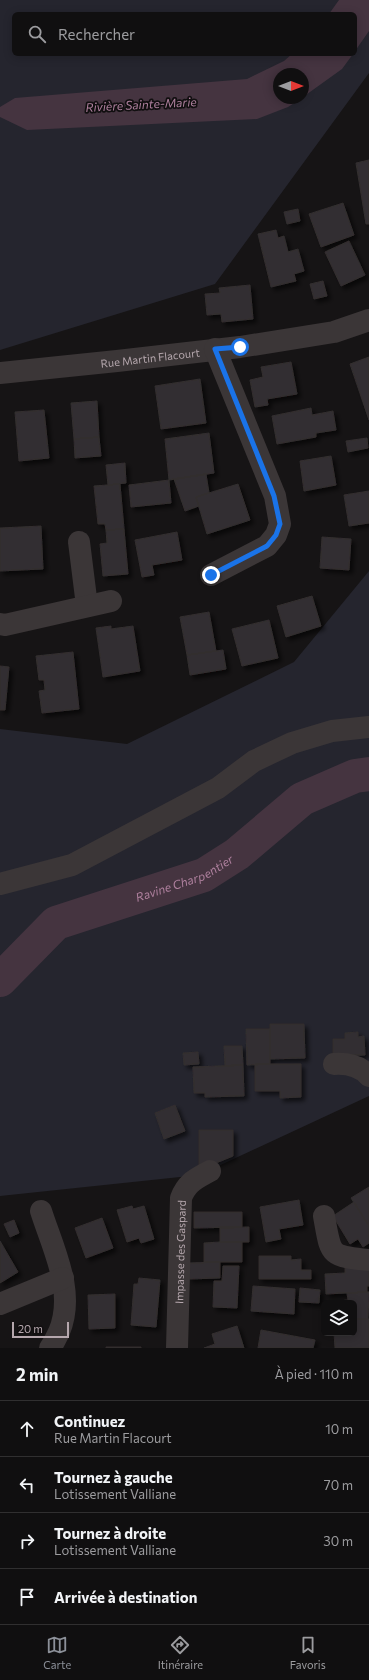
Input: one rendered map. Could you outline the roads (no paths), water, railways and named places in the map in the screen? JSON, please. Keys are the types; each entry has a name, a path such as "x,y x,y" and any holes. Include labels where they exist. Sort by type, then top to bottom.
{"street":[{"name":"Rue Martin Flacourt","path":"0,373 240,347 334,332 369,320"},
{"path":"211,575 267,546 276,535 280,524 274,496 215,349"},
{"path":"79,542 87,606"},
{"path":"0,624 5,625 111,600"},
{"path":"0,884 72,865 218,788 254,761 292,743 332,731 369,727"},
{"path":"334,1064 344,1063 354,1066 364,1070 369,1076"},
{"name":"Impasse des Gaspard","path":"177,1348 181,1198 184,1189 191,1182 210,1171"},
{"path":"41,1211 63,1278 66,1292 62,1325 50,1348"},
{"path":"324,1216 329,1245 336,1254 345,1258 369,1260"},
{"path":"0,1304 63,1278"}],"water":[{"path":"339,0 369,0 369,31 357,48 357,12 330,12"},
{"name":"Rivière Sainte-Marie","path":"290,56 352,56 342,69 309,93 309,68 273,68 273,104 293,104 257,119 27,130 0,117 0,107 15,98 247,79 284,61"}],"waterway":[{"name":"Ravine Charpentier","path":"0,980 56,923 204,875 237,854 302,799 355,776 369,774"}]}
